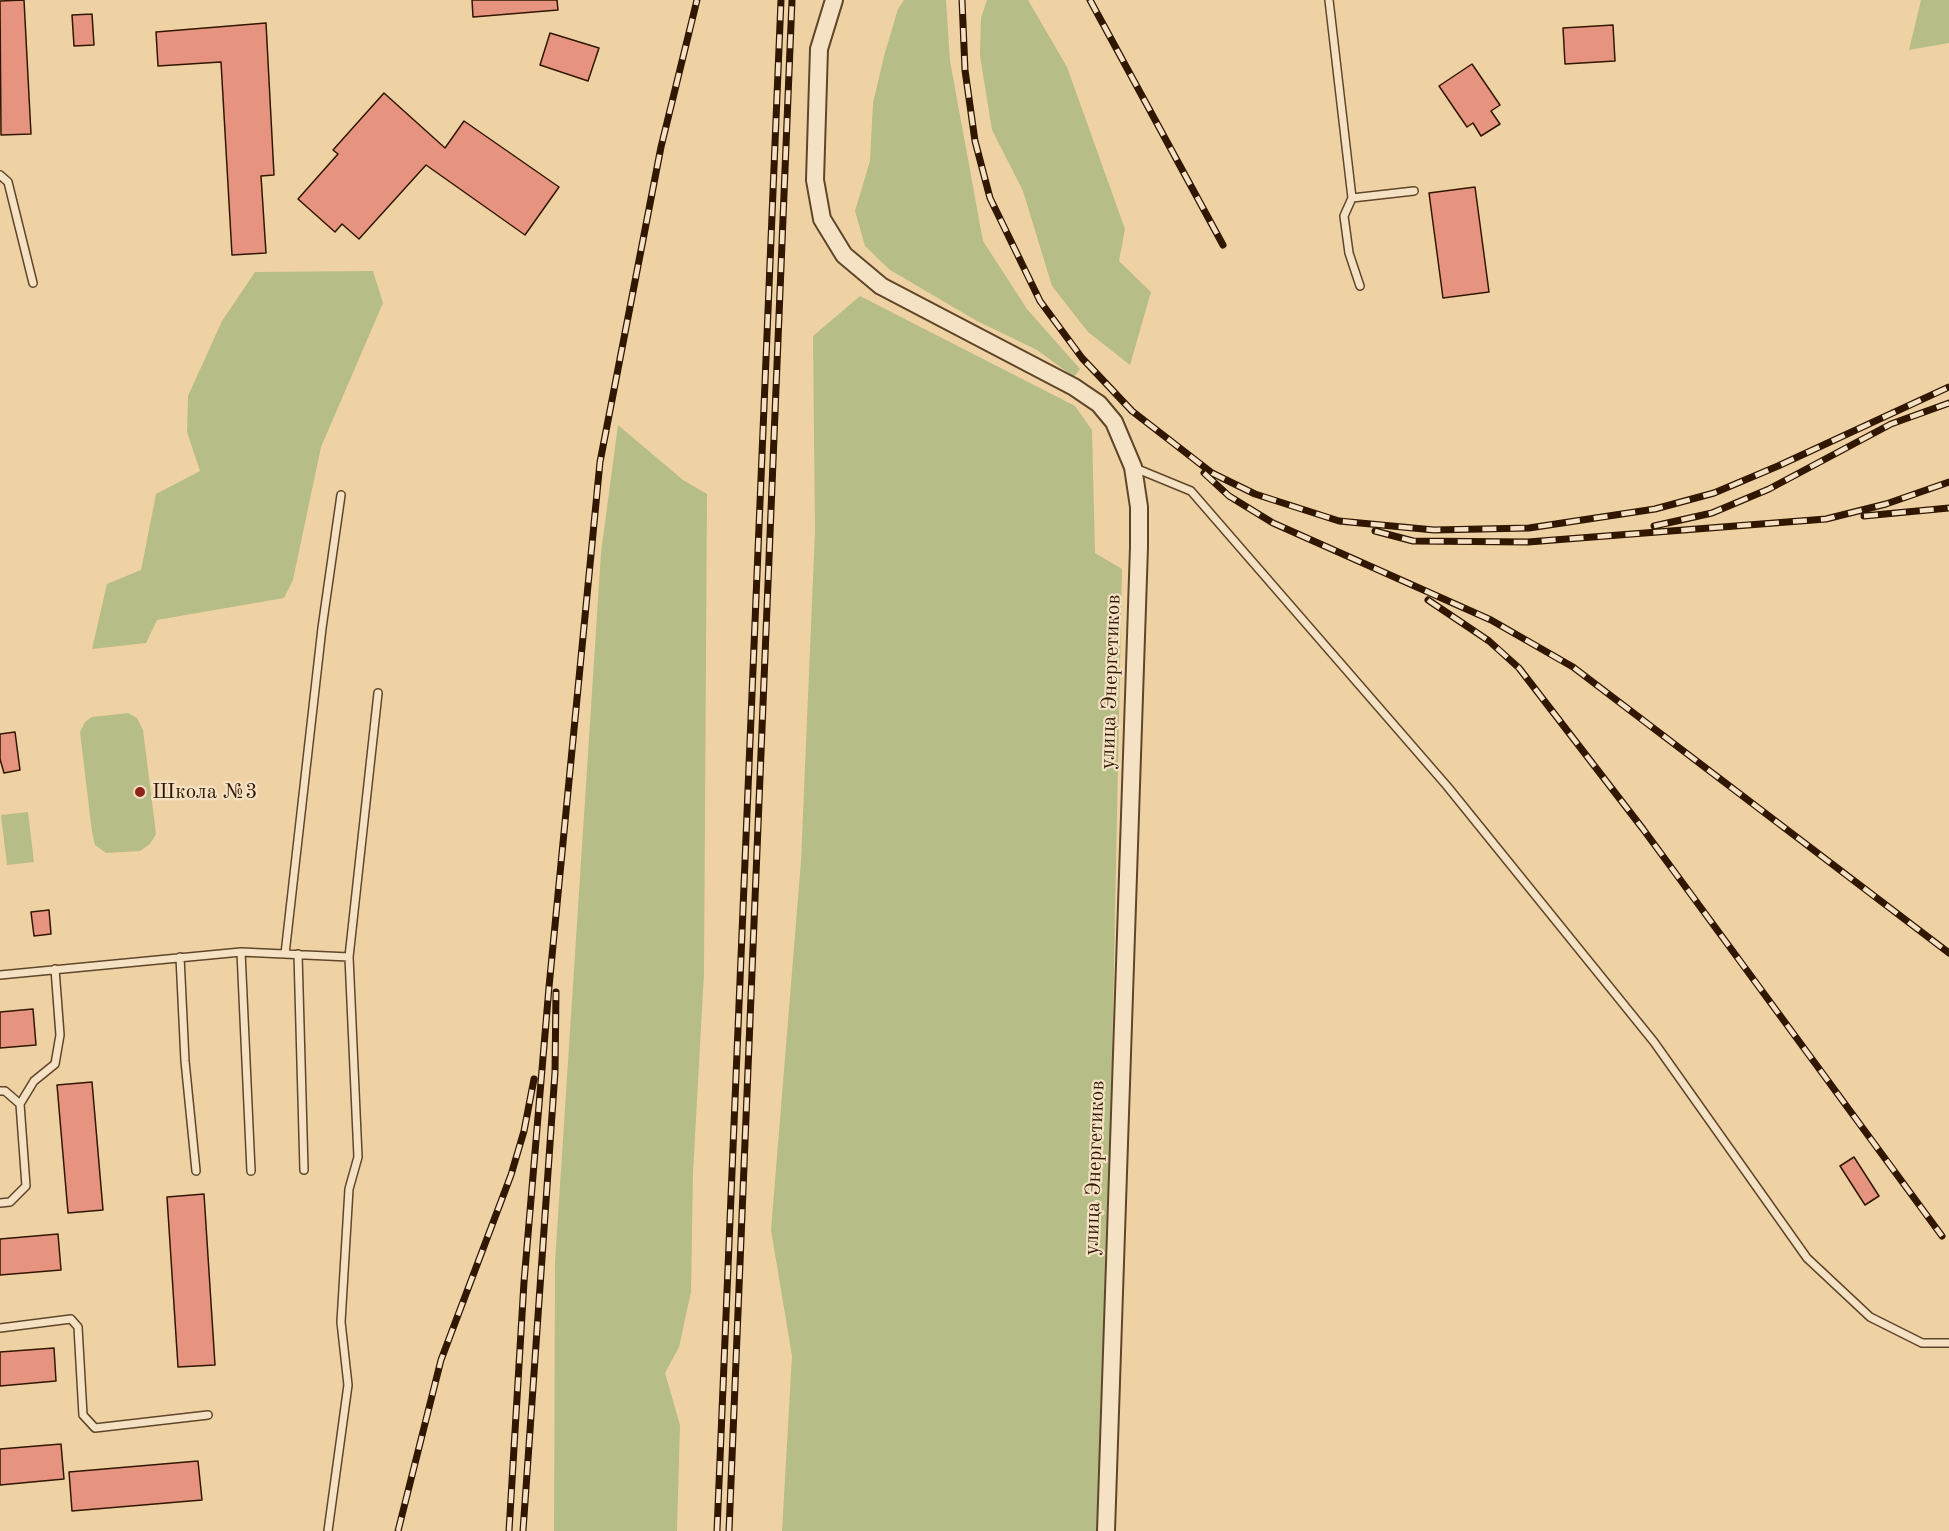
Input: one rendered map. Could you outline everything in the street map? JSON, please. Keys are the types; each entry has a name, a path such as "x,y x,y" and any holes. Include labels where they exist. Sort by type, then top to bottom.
{"street":[{"name":"улица Энергетиков","path":"834,0 819,49 815,180 822,219 844,255 881,286 1074,387 1099,404 1114,422 1133,467 1139,507 1139,547 1106,1531"}],"lane":[{"path":"1329,0 1352,198 1344,216 1349,253 1360,286"},
{"path":"0,175 8,182 33,283"},
{"path":"1352,198 1414,191"},
{"path":"1133,467 1191,491 1439,777 1654,1042 1807,1258 1870,1317 1922,1343 1949,1343"},
{"path":"285,954 322,628 341,495"},
{"path":"328,1531 348,1385 340,1322 349,1189 358,1157 350,957 378,693"},
{"path":"241,952 251,1171"},
{"path":"0,975 241,952 350,957"},
{"path":"297,954 304,1170"},
{"path":"180,957 185,1061 196,1171"},
{"path":"0,1203 10,1202 26,1186 20,1104 34,1081 55,1064 60,1035 55,969"},
{"path":"0,1092 5,1091 20,1104"},
{"path":"0,1328 71,1319 78,1327 83,1415 95,1428 208,1415"}],"green space":[{"path":"904,0 946,0 950,61 983,241 1027,309 1080,369 1074,377 1037,350 977,321 890,270 865,246 855,211 870,161 873,103 898,9"},
{"path":"987,0 1028,0 1067,67 1125,229 1119,261 1151,292 1130,365 1088,332 1052,286 1023,191 992,130 980,56 981,18"},
{"path":"1921,0 1949,0 1949,43 1909,50"},
{"path":"373,271 383,303 321,447 293,580 284,598 157,620 146,643 92,649 107,584 141,570 156,494 200,471 187,432 188,396 222,321 255,272"},
{"path":"860,296 1075,406 1092,430 1095,553 1122,569 1107,1307 1098,1531 782,1531 792,1356 771,1230 801,861 815,531 813,336"},
{"path":"618,425 683,480 707,494 704,973 693,1173 691,1292 679,1347 665,1373 680,1425 677,1531 554,1531 555,1262 601,553"},
{"path":"128,713 137,718 143,730 156,834 150,844 140,851 106,853 95,845 92,832 80,732 85,722 92,717"},
{"path":"28,812 34,862 7,865 1,815"}],"building":[{"path":"24,0 31,134 1,135 0,1"},
{"path":"472,0 557,0 558,10 473,17"},
{"path":"92,14 94,45 74,46 72,15"},
{"path":"266,23 274,175 261,176 266,253 232,255 221,62 158,66 156,32"},
{"path":"1613,25 1615,61 1565,64 1563,28"},
{"path":"550,33 599,48 588,81 540,65"},
{"path":"1472,64 1500,105 1491,111 1500,124 1481,136 1473,123 1467,127 1439,86"},
{"path":"384,93 445,148 464,121 559,187 525,235 426,165 359,239 342,224 335,232 298,199 338,154 333,150"},
{"path":"1475,187 1489,292 1443,298 1429,193"},
{"path":"15,732 20,770 4,773 0,759 0,734"},
{"path":"49,910 51,934 34,936 31,912"},
{"path":"33,1009 36,1045 0,1048 0,1012"},
{"path":"92,1082 103,1210 68,1213 57,1085"},
{"path":"1854,1157 1879,1196 1865,1205 1840,1166"},
{"path":"204,1194 215,1365 178,1367 167,1197"},
{"path":"58,1234 61,1270 0,1275 0,1239"},
{"path":"54,1348 56,1381 0,1386 0,1352"},
{"path":"61,1444 64,1479 0,1485 0,1449"},
{"path":"198,1461 202,1500 72,1511 69,1472"}],"railway":[{"path":"509,1531 524,1282 549,987 600,462 661,147 697,0"},
{"path":"717,1531 781,0"},
{"path":"729,1531 792,0"},
{"path":"962,0 965,70 975,141 990,198 1040,301 1082,358 1132,411 1212,473 1255,494 1339,521 1434,530 1529,528 1655,509 1714,493 1949,387"},
{"path":"1090,0 1223,245"},
{"path":"1654,526 1712,513 1769,489 1891,424 1949,403"},
{"path":"1204,473 1229,496 1273,523 1491,620 1573,667 1949,953"},
{"path":"1375,531 1413,541 1528,542 1826,519 1886,504 1949,482"},
{"path":"1864,516 1949,508"},
{"path":"1428,600 1489,641 1519,668 1643,829 1942,1236"},
{"path":"523,1531 555,1072 556,992"},
{"path":"398,1531 441,1360 511,1175 524,1131 534,1079"}],"place":[{"name":"Школа №3","path":"140,792"}]}
